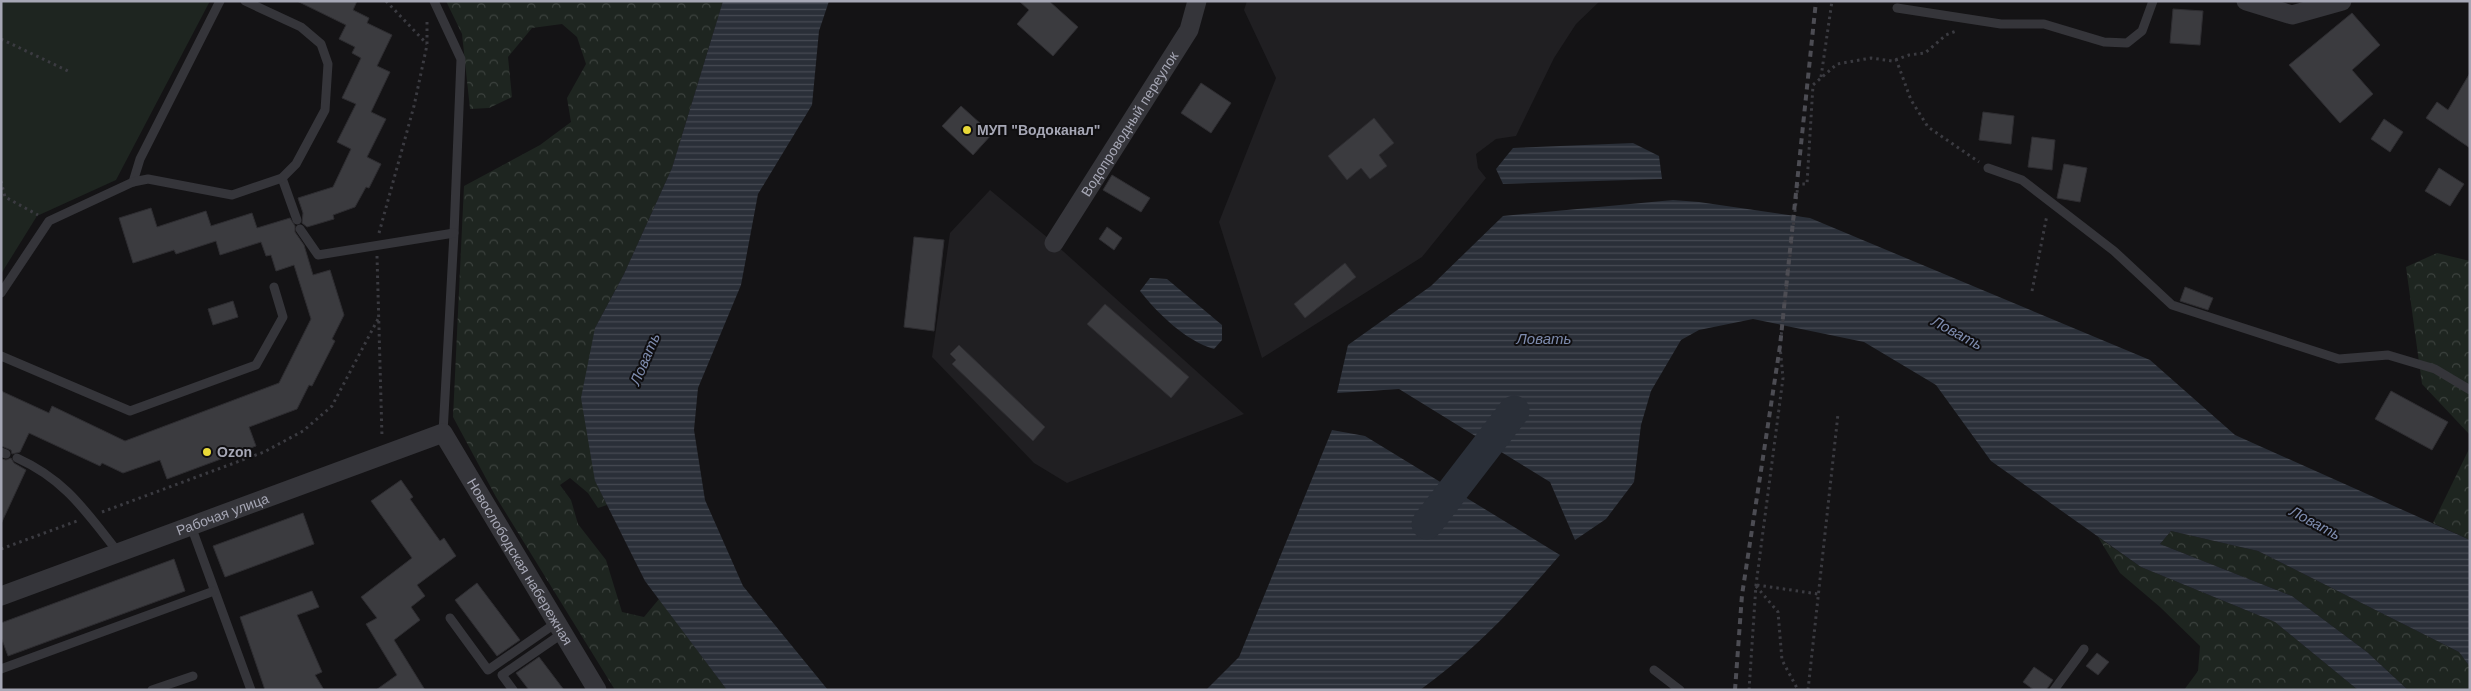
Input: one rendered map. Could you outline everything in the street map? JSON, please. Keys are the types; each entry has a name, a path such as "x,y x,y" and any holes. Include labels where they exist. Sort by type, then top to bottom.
{"street":[{"name":"Водопроводный переулок","path":"1054,243 1188,30 1198,1"},
{"path":"2246,1 2292,15 2342,1"},
{"name":"Рабочая улица","path":"1,596 443,433"},
{"name":"Новослободская набережная","path":"443,433 597,690"}],"lane":[{"path":"133,182 140,159 220,1"},
{"path":"1,293 49,221 133,182 148,179 232,195 282,178 296,164 325,110 328,64 321,44 301,27 245,1"},
{"path":"434,1 461,59 443,433"},
{"path":"1897,8 2001,24 2044,24 2104,42 2126,43 2142,31 2152,1"},
{"path":"1988,168 2022,180 2114,252 2172,305 2339,359 2388,355 2435,368 2470,390"},
{"path":"282,178 296,220"},
{"path":"300,230 318,255 454,233"},
{"path":"1,356 130,411 256,364 283,317 274,287"},
{"path":"17,458 37,467 71,492 118,552"},
{"path":"191,526 251,690"},
{"path":"1,670 214,591"},
{"path":"450,618 488,670 560,628"},
{"path":"513,690 502,675 560,628"},
{"path":"2054,690 2084,649"},
{"path":"1654,670 1680,690"},
{"path":"152,690 193,676"}],"path":[{"path":"386,1 427,45"},
{"path":"1821,78 1832,1"},
{"path":"382,456 376,245 414,106 427,45 428,15"},
{"path":"1749,690 1756,585 1783,378 1780,346 1798,184 1807,184 1813,85 1837,64 1871,58 1892,61 1925,53 1946,36 1978,20"},
{"path":"1,39 68,71"},
{"path":"1896,59 1912,100 1928,127 1988,168"},
{"path":"1,180 5,197 49,221"},
{"path":"2032,291 2050,202"},
{"path":"1,549 264,452 303,431 332,406 378,319"},
{"path":"1808,690 1838,414"},
{"path":"1756,585 1818,594"},
{"path":"1756,585 1778,612 1782,660 1798,690"}],"shaded area":[{"path":"1247,1 1600,1 1576,24 1554,58 1516,136 1496,139 1476,154 1478,168 1486,178 1422,257 1262,358 1219,222 1276,78 1244,10"},
{"path":"990,190 1054,243 1244,414 1067,483 1034,463 932,357 950,233"}],"green space":[{"path":"1,1 210,1 116,180 37,216 1,274"},
{"path":"446,1 723,1 672,168 624,274 595,328 595,481 607,505 598,508 588,493 570,478 560,485 571,500 578,524 606,560 622,612 644,617 659,599 727,690 615,690 496,497 453,417 464,186 540,145 571,122 567,98 586,64 577,37 562,24 532,28 508,57 512,97 489,108 470,109 462,34"},
{"path":"2437,253 2470,261 2470,435 2422,384 2406,267"},
{"path":"2470,447 2470,540 2433,523"},
{"path":"2171,531 2258,551 2459,652 2470,667 2470,690 2408,690 2367,652 2292,596 2160,544"},
{"path":"2098,537 2141,567 2275,622 2358,690 2184,690 2198,671 2200,646 2160,607 2120,573"}],"water":[{"name":"Ловать","path":"723,1 829,1 819,31 812,105 758,194 741,285 698,388 694,430 705,500 743,586 828,690 727,690 645,581 595,481 581,398 595,328 624,274 672,168"},
{"path":"1633,143 1659,156 1662,179 1503,184 1496,169 1513,148"},
{"name":"Ловать","path":"1673,200 1810,218 2150,360 2235,435 2470,540 2470,667 2459,652 2258,551 2171,531 2160,544 2292,596 2367,652 2408,690 2358,690 2275,622 2141,567 1991,461 1936,385 1864,342 1753,319 1699,330 1681,340 1651,391 1641,425 1634,482 1606,519 1575,540 1550,482 1399,389 1337,393 1348,345 1431,286 1503,216"},
{"path":"1150,278 1167,279 1222,325 1222,340 1214,349 1193,340 1173,326 1147,300 1140,291"},
{"path":"1332,430 1365,436 1560,555 1494,627 1459,659 1420,690 1206,690 1239,657"}],"building":[{"path":"297,1 357,1 353,10 369,18 367,23 392,35 377,66 390,72 371,112 386,119 367,157 381,164 369,188 366,187 355,207 333,215 334,219 307,227 302,223 303,213 298,198 333,187 351,149 337,142 356,104 342,98 361,58 352,53 355,47 339,39 346,25"},
{"path":"1019,1 1049,1 1078,27 1053,56 1017,24 1029,10"},
{"path":"2173,9 2203,11 2200,45 2170,43"},
{"path":"2352,13 2380,45 2352,70 2373,94 2340,123 2289,65"},
{"path":"2470,73 2470,148 2426,118 2437,102 2448,110"},
{"path":"1201,83 1231,103 1211,133 1181,113"},
{"name":"МУП \"Водоканал\"","path":"961,106 992,134 973,155 942,126"},
{"path":"1983,112 2014,116 2011,144 1979,140"},
{"path":"1374,118 1394,143 1379,155 1387,166 1370,179 1361,168 1347,180 1328,156"},
{"path":"2384,119 2403,132 2390,152 2371,139"},
{"path":"2032,137 2055,140 2052,170 2028,167"},
{"path":"2064,164 2087,168 2080,202 2057,198"},
{"path":"2439,168 2464,184 2450,206 2425,191"},
{"path":"1112,175 1150,198 1141,212 1103,190"},
{"path":"151,208 157,227 206,211 211,226 252,213 257,228 290,218 295,226 295,232 304,245 313,275 330,270 344,315 332,339 335,341 312,386 309,385 297,409 249,427 256,446 167,479 160,460 123,473 102,463 100,466 29,433 20,452 12,454 11,450 1,446 1,391 49,413 52,406 125,441 279,383 311,319 294,265 276,271 271,255 266,256 261,242 220,255 216,241 176,254 174,250 133,263 119,218"},
{"path":"1107,227 1122,238 1114,250 1099,239"},
{"path":"914,237 944,240 934,331 904,327"},
{"path":"1345,263 1356,277 1305,318 1294,304"},
{"path":"2185,287 2213,298 2208,310 2180,301"},
{"path":"233,301 238,317 213,325 208,309"},
{"path":"1105,304 1189,377 1171,398 1087,324"},
{"path":"959,345 1045,427 1033,441 952,364 956,360 950,354"},
{"path":"2391,391 2448,422 2432,450 2375,419"},
{"path":"11,458 14,463 26,470 1,524 1,459"},
{"path":"401,480 413,497 410,499 440,541 444,538 456,556 417,585 425,596 411,607 420,620 394,640 425,690 376,690 397,675 366,624 377,618 361,597 412,558 371,501"},
{"path":"303,513 314,544 225,577 213,546"},
{"path":"174,559 185,591 8,656 1,637 1,623"},
{"path":"477,583 520,640 497,656 455,600"},
{"path":"312,591 319,607 297,615 322,672 315,675 324,690 265,690 240,617"},
{"path":"2097,653 2109,662 2098,675 2086,666"},
{"path":"539,657 564,690 529,690 516,673"},
{"path":"2034,667 2053,680 2046,690 2034,690 2023,682"}],"waterway":[{"name":"Ловать","path":"1427,524 1514,411"}],"railway":[{"path":"1735,690 1742,595 1780,346 1816,1"}],"place":[{"name":"МУП \"Водоканал\"","path":"967,130"},
{"name":"Ozon","path":"207,452"}]}
